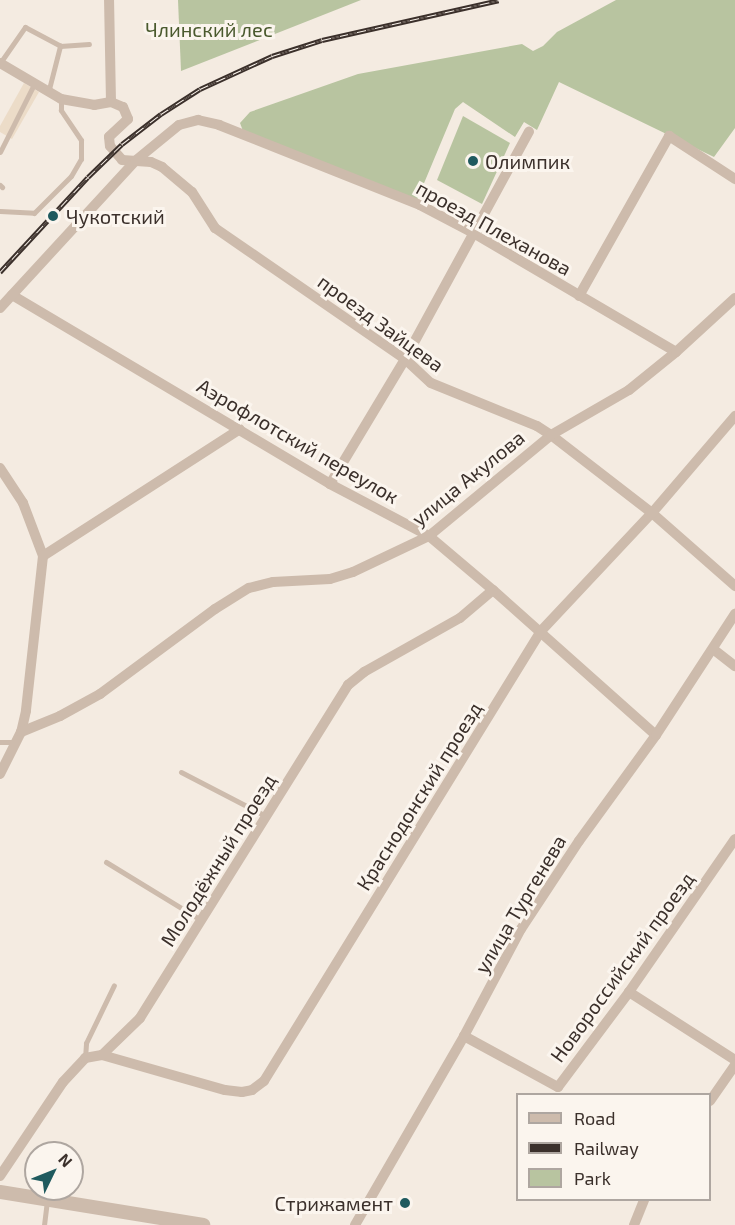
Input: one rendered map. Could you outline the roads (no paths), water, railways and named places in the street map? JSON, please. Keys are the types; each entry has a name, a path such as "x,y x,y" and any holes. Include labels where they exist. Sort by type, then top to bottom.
{"street":[{"path":"0,63 61,99 94,105 111,102 109,0"},
{"name":"проезд Зайцева","path":"111,102 123,107 128,119 109,137 110,146 122,160 151,162 162,167 192,192 215,228 405,359 431,383 537,426 551,435 652,513 735,586"},
{"name":"проезд Плеханова","path":"0,308 135,161 179,125 198,120 219,125 420,205 475,234 676,352"},
{"path":"330,484 405,359 529,132"},
{"path":"579,296 669,136 735,179"},
{"name":"Аэрофлотский переулок","path":"12,295 330,484 429,536 541,631 656,735"},
{"name":"улица Акулова","path":"19,737 100,694 214,609 249,588 273,582 330,579 352,572 429,536 551,435 629,390 676,352 735,298"},
{"name":"Краснодонский проезд","path":"102,1055 225,1090 243,1092 252,1090 264,1081 541,631 652,513 735,416"},
{"path":"43,556 240,429"},
{"path":"0,468 23,503 43,556 36,631 19,737 0,774"},
{"name":"Молодёжный проезд","path":"102,1055 140,1018 348,685 364,672 460,618 493,590"},
{"name":"улица Тургенева","path":"355,1225 464,1036 521,929 579,841 656,735 735,614"},
{"path":"712,649 735,666"},
{"name":"Новороссийский проезд","path":"464,1036 556,1091 629,992 735,839"},
{"path":"629,992 735,1060"},
{"path":"0,1176 63,1082 85,1058 102,1055"},
{"path":"711,1100 735,1065"},
{"path":"0,1192 24,1197"},
{"path":"47,1201 203,1225"},
{"path":"634,1225 644,1201"}],"lane":[{"path":"0,63 26,27 60,46 89,44"},
{"path":"48,93 60,46"},
{"path":"0,152 34,84"},
{"path":"0,211 34,213 71,176 81,159 81,140 61,110 61,99"},
{"path":"0,742 19,737"},
{"path":"181,772 266,816"},
{"path":"106,862 201,920"},
{"path":"85,1058 86,1043 114,985"},
{"path":"44,1225 47,1201"}],"railway":[{"path":"0,272 88,177 122,144 161,114 200,89 272,56 322,40 499,0"}],"place":[{"name":"Олимпик","path":"473,161"},
{"name":"Чукотский","path":"53,216"},
{"name":"Стрижамент","path":"405,1203"}],"park label":[{"name":"Члинский лес","path":"209,29"}]}
